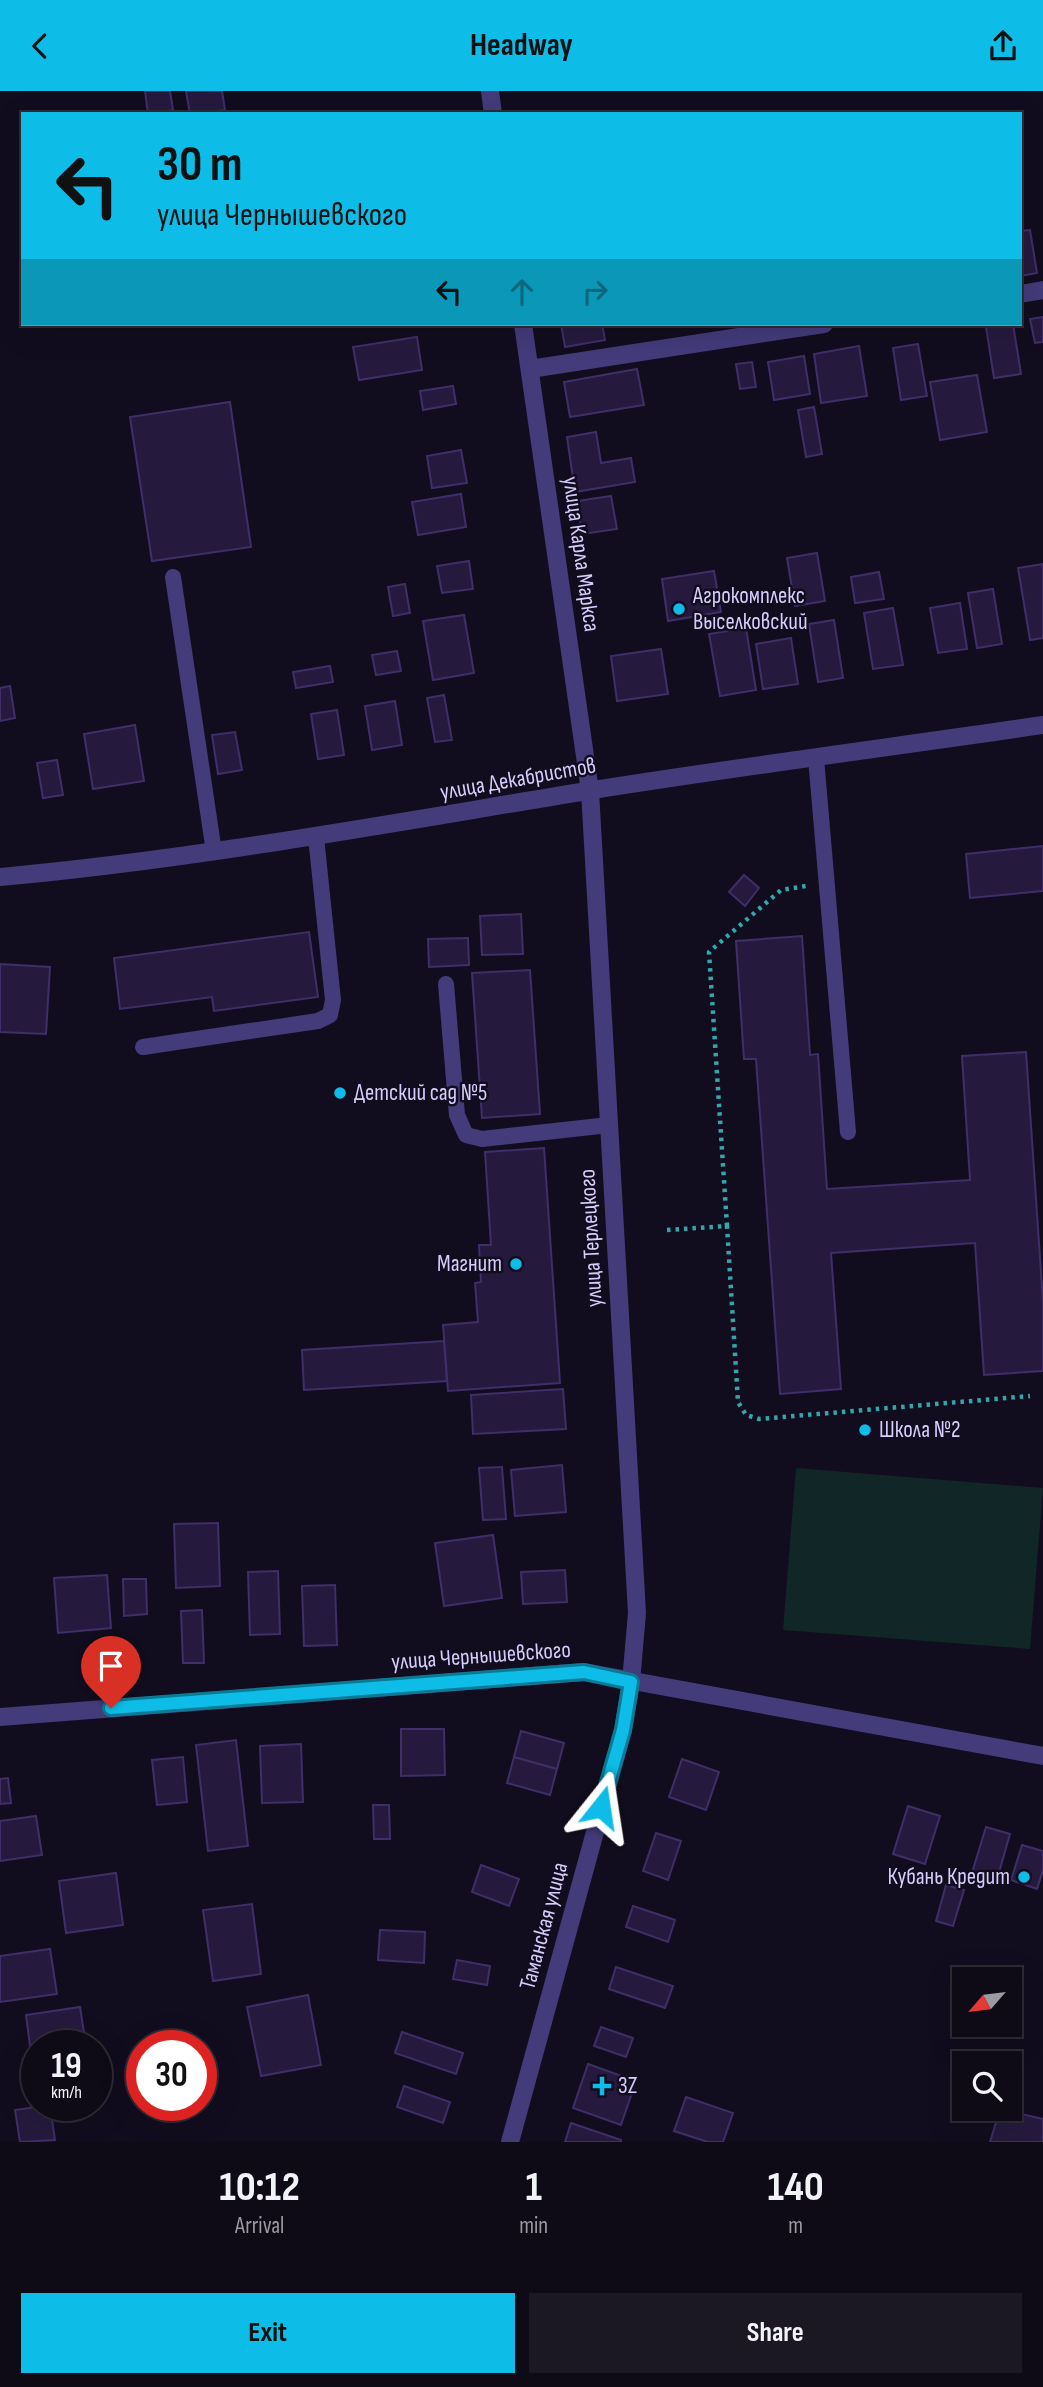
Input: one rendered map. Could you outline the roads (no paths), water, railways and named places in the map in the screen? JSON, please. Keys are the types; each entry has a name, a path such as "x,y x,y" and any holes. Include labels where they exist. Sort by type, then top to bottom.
{"street":[{"path":"490,91 494,112"},
{"path":"1022,293 1043,290"},
{"name":"улица Карла Маркса","path":"523,326 590,791"},
{"path":"530,369 811,326"},
{"name":"улица Декабристов","path":"0,877 115,867 316,837 590,791 1043,725"},
{"name":"улица Терлецкого","path":"590,791 637,1613 631,1682"},
{"name":"улица Чернышевского","path":"0,1717 584,1672 1043,1756"},
{"name":"Таманская улица","path":"510,2142 623,1730 631,1682"}],"lane":[{"path":"173,577 214,852"},
{"path":"816,758 848,1132"},
{"path":"143,1047 318,1021 330,1014 333,1000 316,837"},
{"path":"446,984 457,1115 466,1135 482,1139 609,1125"}],"place":[{"name":"Агрокомплекс Выселковский","path":"679,609"},
{"name":"Детский сад №5","path":"340,1093"},
{"name":"Магнит","path":"516,1264"},
{"name":"Школа №2","path":"865,1430"},
{"name":"Кубань Кредит","path":"1024,1877"},
{"name":"3Z","path":"602,2086"}]}
